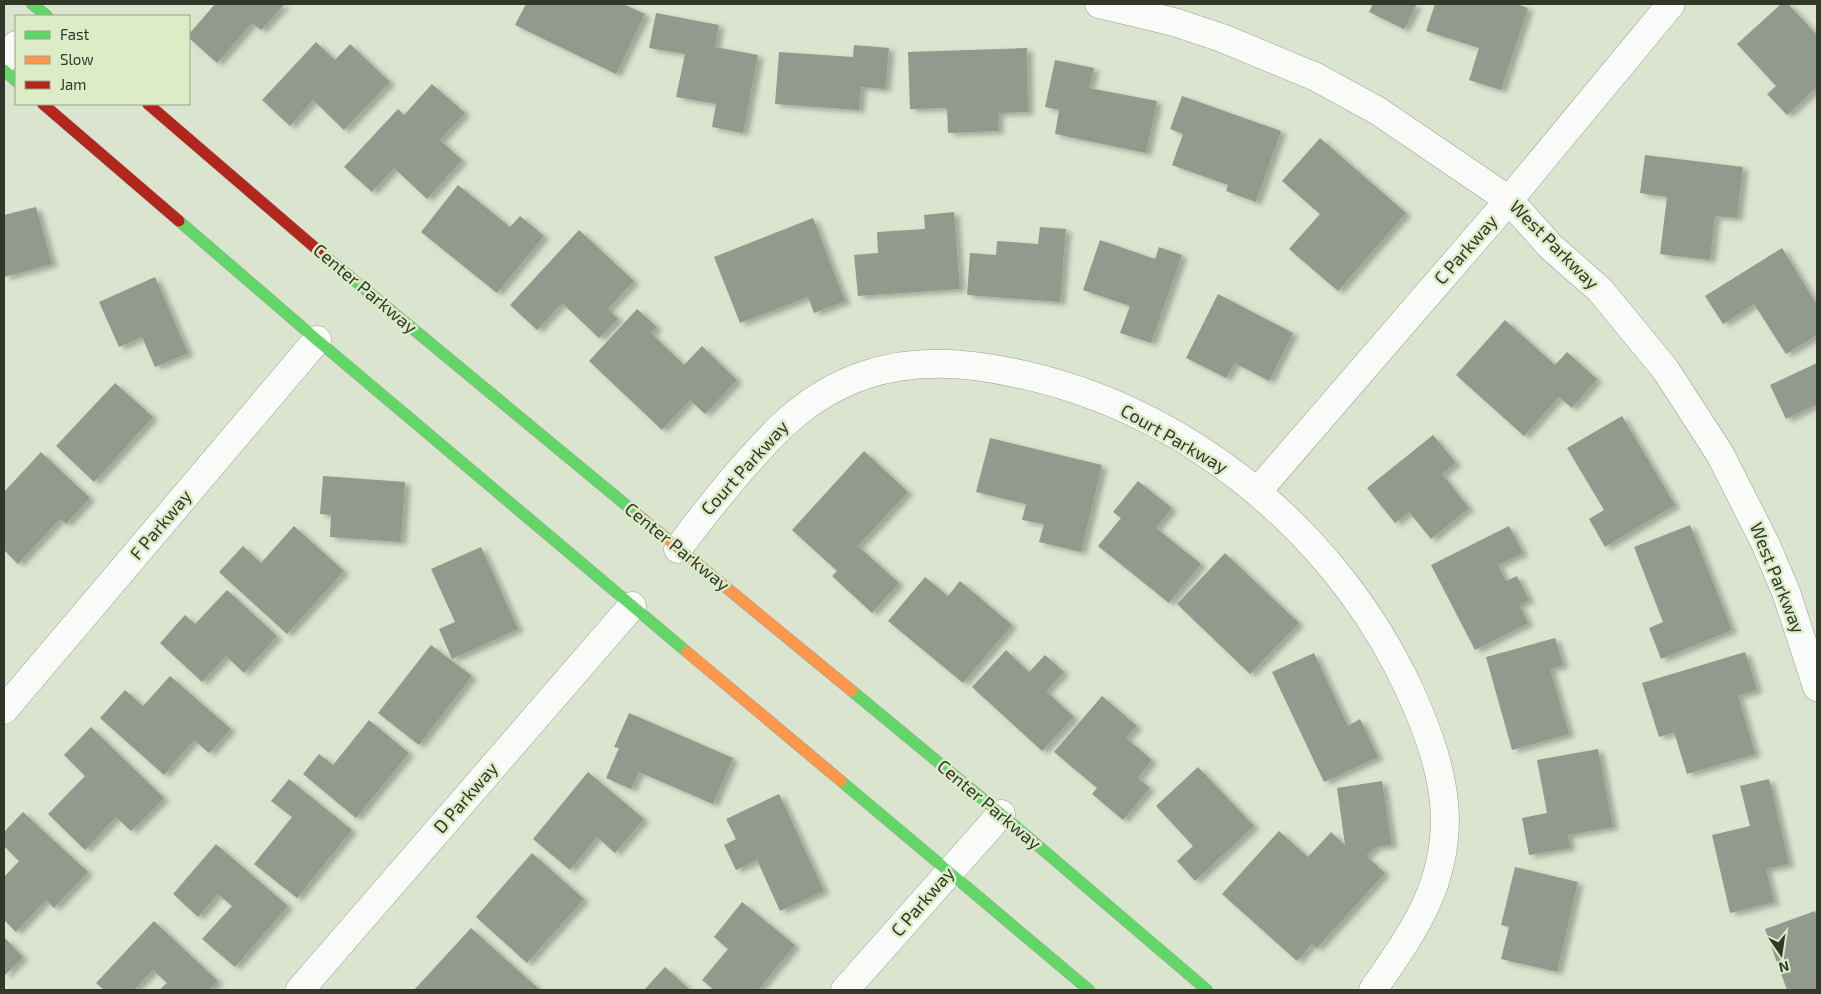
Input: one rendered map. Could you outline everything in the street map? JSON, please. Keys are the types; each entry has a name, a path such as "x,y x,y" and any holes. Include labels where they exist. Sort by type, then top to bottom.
{"street":[{"name":"West Parkway","path":"1099,4 1174,22 1214,35 1316,77 1378,111 1509,200 1551,247 1600,290 1665,369 1720,454 1766,545 1783,584 1817,687"},
{"name":"C Parkway","path":"1257,492 1509,200 1671,4"},
{"path":"4,59 15,46"},
{"path":"4,70 15,80"},
{"path":"44,105 317,340 1089,990"},
{"name":"Center Parkway","path":"149,105 306,241 1001,814 1207,990"},
{"name":"F Parkway","path":"4,710 317,340"},
{"name":"Court Parkway","path":"678,549 700,519 768,438 800,409 832,389 866,374 903,366 941,363 979,365 1042,378 1117,405 1153,422 1221,463 1282,514 1337,572 1382,637 1418,708 1432,746 1441,781 1445,818 1442,855 1433,891 1417,925 1373,990"},
{"name":"D Parkway","path":"300,990 632,606"},
{"name":"C Parkway","path":"845,990 1001,814"}],"building":[{"path":"215,4 285,4 261,30 252,23 217,63 190,39 190,33"},
{"path":"526,4 623,4 645,14 616,74 515,25"},
{"path":"1373,4 1417,4 1404,29 1369,12"},
{"path":"1435,4 1516,4 1528,8 1501,90 1469,80 1479,48 1426,31"},
{"path":"1781,4 1788,4 1817,35 1817,87 1787,115 1767,94 1776,86 1737,44"},
{"path":"656,13 719,25 715,47 758,55 743,133 712,127 716,104 676,97 685,54 649,48"},
{"path":"316,42 335,60 350,44 390,82 344,130 313,100 290,126 262,100"},
{"path":"854,45 889,48 885,89 861,87 859,110 775,104 779,52 853,57"},
{"path":"1027,48 1028,112 998,113 998,131 948,133 947,108 910,109 908,52"},
{"path":"1055,60 1094,68 1089,88 1157,101 1146,153 1055,134 1059,110 1045,107"},
{"path":"432,84 465,113 440,140 462,160 427,199 394,168 372,192 344,167 398,109 404,115"},
{"path":"1182,96 1281,131 1256,202 1226,191 1228,185 1172,165 1183,134 1170,129"},
{"path":"1320,138 1406,213 1338,291 1289,249 1320,214 1282,181"},
{"path":"1645,155 1743,167 1737,218 1715,216 1710,260 1660,254 1667,197 1640,193"},
{"path":"458,185 510,227 520,216 544,236 497,293 421,232"},
{"path":"36,207 52,264 4,277 4,215"},
{"path":"954,212 960,289 858,296 854,255 878,253 877,232 925,229 924,215"},
{"path":"813,218 845,301 814,313 808,297 740,323 714,257"},
{"path":"1040,227 1066,229 1060,302 967,295 970,253 996,255 997,241 1038,244"},
{"path":"579,230 634,281 608,309 618,319 599,338 562,303 537,330 510,305"},
{"path":"1100,240 1155,259 1159,247 1182,255 1151,343 1120,333 1130,306 1083,290"},
{"path":"1782,248 1817,305 1817,335 1786,354 1754,304 1723,324 1705,296"},
{"path":"155,277 188,353 155,367 142,337 119,347 99,302"},
{"path":"1218,294 1293,333 1269,381 1235,363 1226,378 1186,358"},
{"path":"637,309 657,327 651,333 684,365 702,346 737,380 705,414 690,400 662,430 589,361"},
{"path":"1505,320 1555,365 1567,352 1597,379 1572,408 1559,397 1524,436 1456,375"},
{"path":"1817,363 1817,411 1815,405 1786,419 1770,385"},
{"path":"115,383 153,417 94,482 56,446"},
{"path":"1622,416 1675,505 1605,547 1589,519 1604,510 1567,448"},
{"path":"1433,435 1456,463 1442,474 1469,508 1431,539 1409,512 1395,523 1367,488"},
{"path":"990,438 1102,465 1081,552 1039,542 1044,524 1022,520 1026,504 976,492"},
{"path":"864,451 908,492 858,546 899,583 872,613 832,576 837,571 792,530"},
{"path":"41,452 90,498 66,524 60,519 18,564 4,550 4,492"},
{"path":"323,476 405,482 401,542 330,537 331,515 320,514"},
{"path":"1138,481 1172,508 1156,528 1201,564 1169,603 1098,546 1121,518 1113,512"},
{"path":"1690,525 1732,630 1661,659 1649,628 1663,622 1634,547"},
{"path":"294,526 344,571 287,634 219,572 243,546 261,563"},
{"path":"1509,526 1523,553 1498,565 1506,581 1517,576 1529,600 1519,605 1528,623 1475,650 1431,565"},
{"path":"481,547 518,629 452,659 439,629 455,622 431,569"},
{"path":"1225,553 1299,623 1250,674 1177,604"},
{"path":"925,577 948,596 960,581 1012,625 963,683 888,621"},
{"path":"227,590 277,636 244,673 226,656 202,682 160,643 185,615 195,624"},
{"path":"1555,638 1563,665 1550,669 1569,734 1512,750 1486,657"},
{"path":"431,645 472,676 419,745 378,713"},
{"path":"1006,650 1029,672 1045,655 1064,672 1046,691 1074,717 1042,751 972,687"},
{"path":"1745,652 1757,690 1738,696 1755,754 1687,774 1674,732 1659,737 1642,683"},
{"path":"1314,653 1348,726 1360,719 1378,757 1324,782 1272,672"},
{"path":"170,676 231,729 209,753 194,740 164,775 100,718 125,690 143,706"},
{"path":"1102,696 1137,726 1126,738 1152,760 1138,778 1150,788 1123,820 1092,794 1097,788 1054,752"},
{"path":"629,713 733,758 713,804 639,772 631,789 606,778 619,748 614,747"},
{"path":"369,720 409,753 356,818 303,774 319,754 333,765"},
{"path":"91,727 164,798 131,831 116,817 85,850 48,814 85,776 64,755"},
{"path":"1598,749 1613,827 1568,835 1570,848 1529,855 1522,818 1547,813 1537,760"},
{"path":"1198,767 1254,826 1195,881 1177,861 1193,846 1156,806"},
{"path":"588,772 644,819 615,853 597,837 570,870 533,839"},
{"path":"289,779 352,830 297,898 254,864 292,817 271,801"},
{"path":"1769,779 1789,864 1766,869 1774,902 1730,913 1712,835 1750,826 1740,786"},
{"path":"1382,781 1392,845 1375,847 1366,856 1385,873 1317,948 1312,944 1297,961 1222,894 1279,831 1308,857 1331,832 1345,845 1337,788"},
{"path":"779,794 824,891 780,911 757,860 736,870 724,845 736,839 726,819"},
{"path":"23,812 88,872 54,908 46,900 16,932 4,920 4,877 19,861 4,846 4,832"},
{"path":"216,844 288,906 235,967 202,939 232,906 218,894 198,917 173,894"},
{"path":"532,853 584,899 527,963 476,917"},
{"path":"1515,867 1578,882 1557,972 1501,959 1509,927 1501,925"},
{"path":"742,902 795,945 758,990 714,990 702,980 728,949 714,937"},
{"path":"1815,911 1817,917 1817,990 1787,990 1765,929"},
{"path":"154,921 218,981 209,990 159,990 167,983 153,970 134,990 104,990 96,983"},
{"path":"471,928 540,990 414,990"},
{"path":"4,937 23,957 4,976"},
{"path":"665,967 690,990 644,990"}],"traffic: fast":[{"path":"32,4 46,15"},
{"path":"4,70 15,80"},
{"path":"179,221 687,652"},
{"path":"320,252 638,515"},
{"path":"852,691 1001,814 1207,990"},
{"path":"841,781 1089,990"}],"traffic: slow":[{"path":"638,515 852,691"},
{"path":"687,652 841,781"}],"traffic: jam":[{"path":"44,105 179,221"},
{"path":"149,105 320,252"}]}
